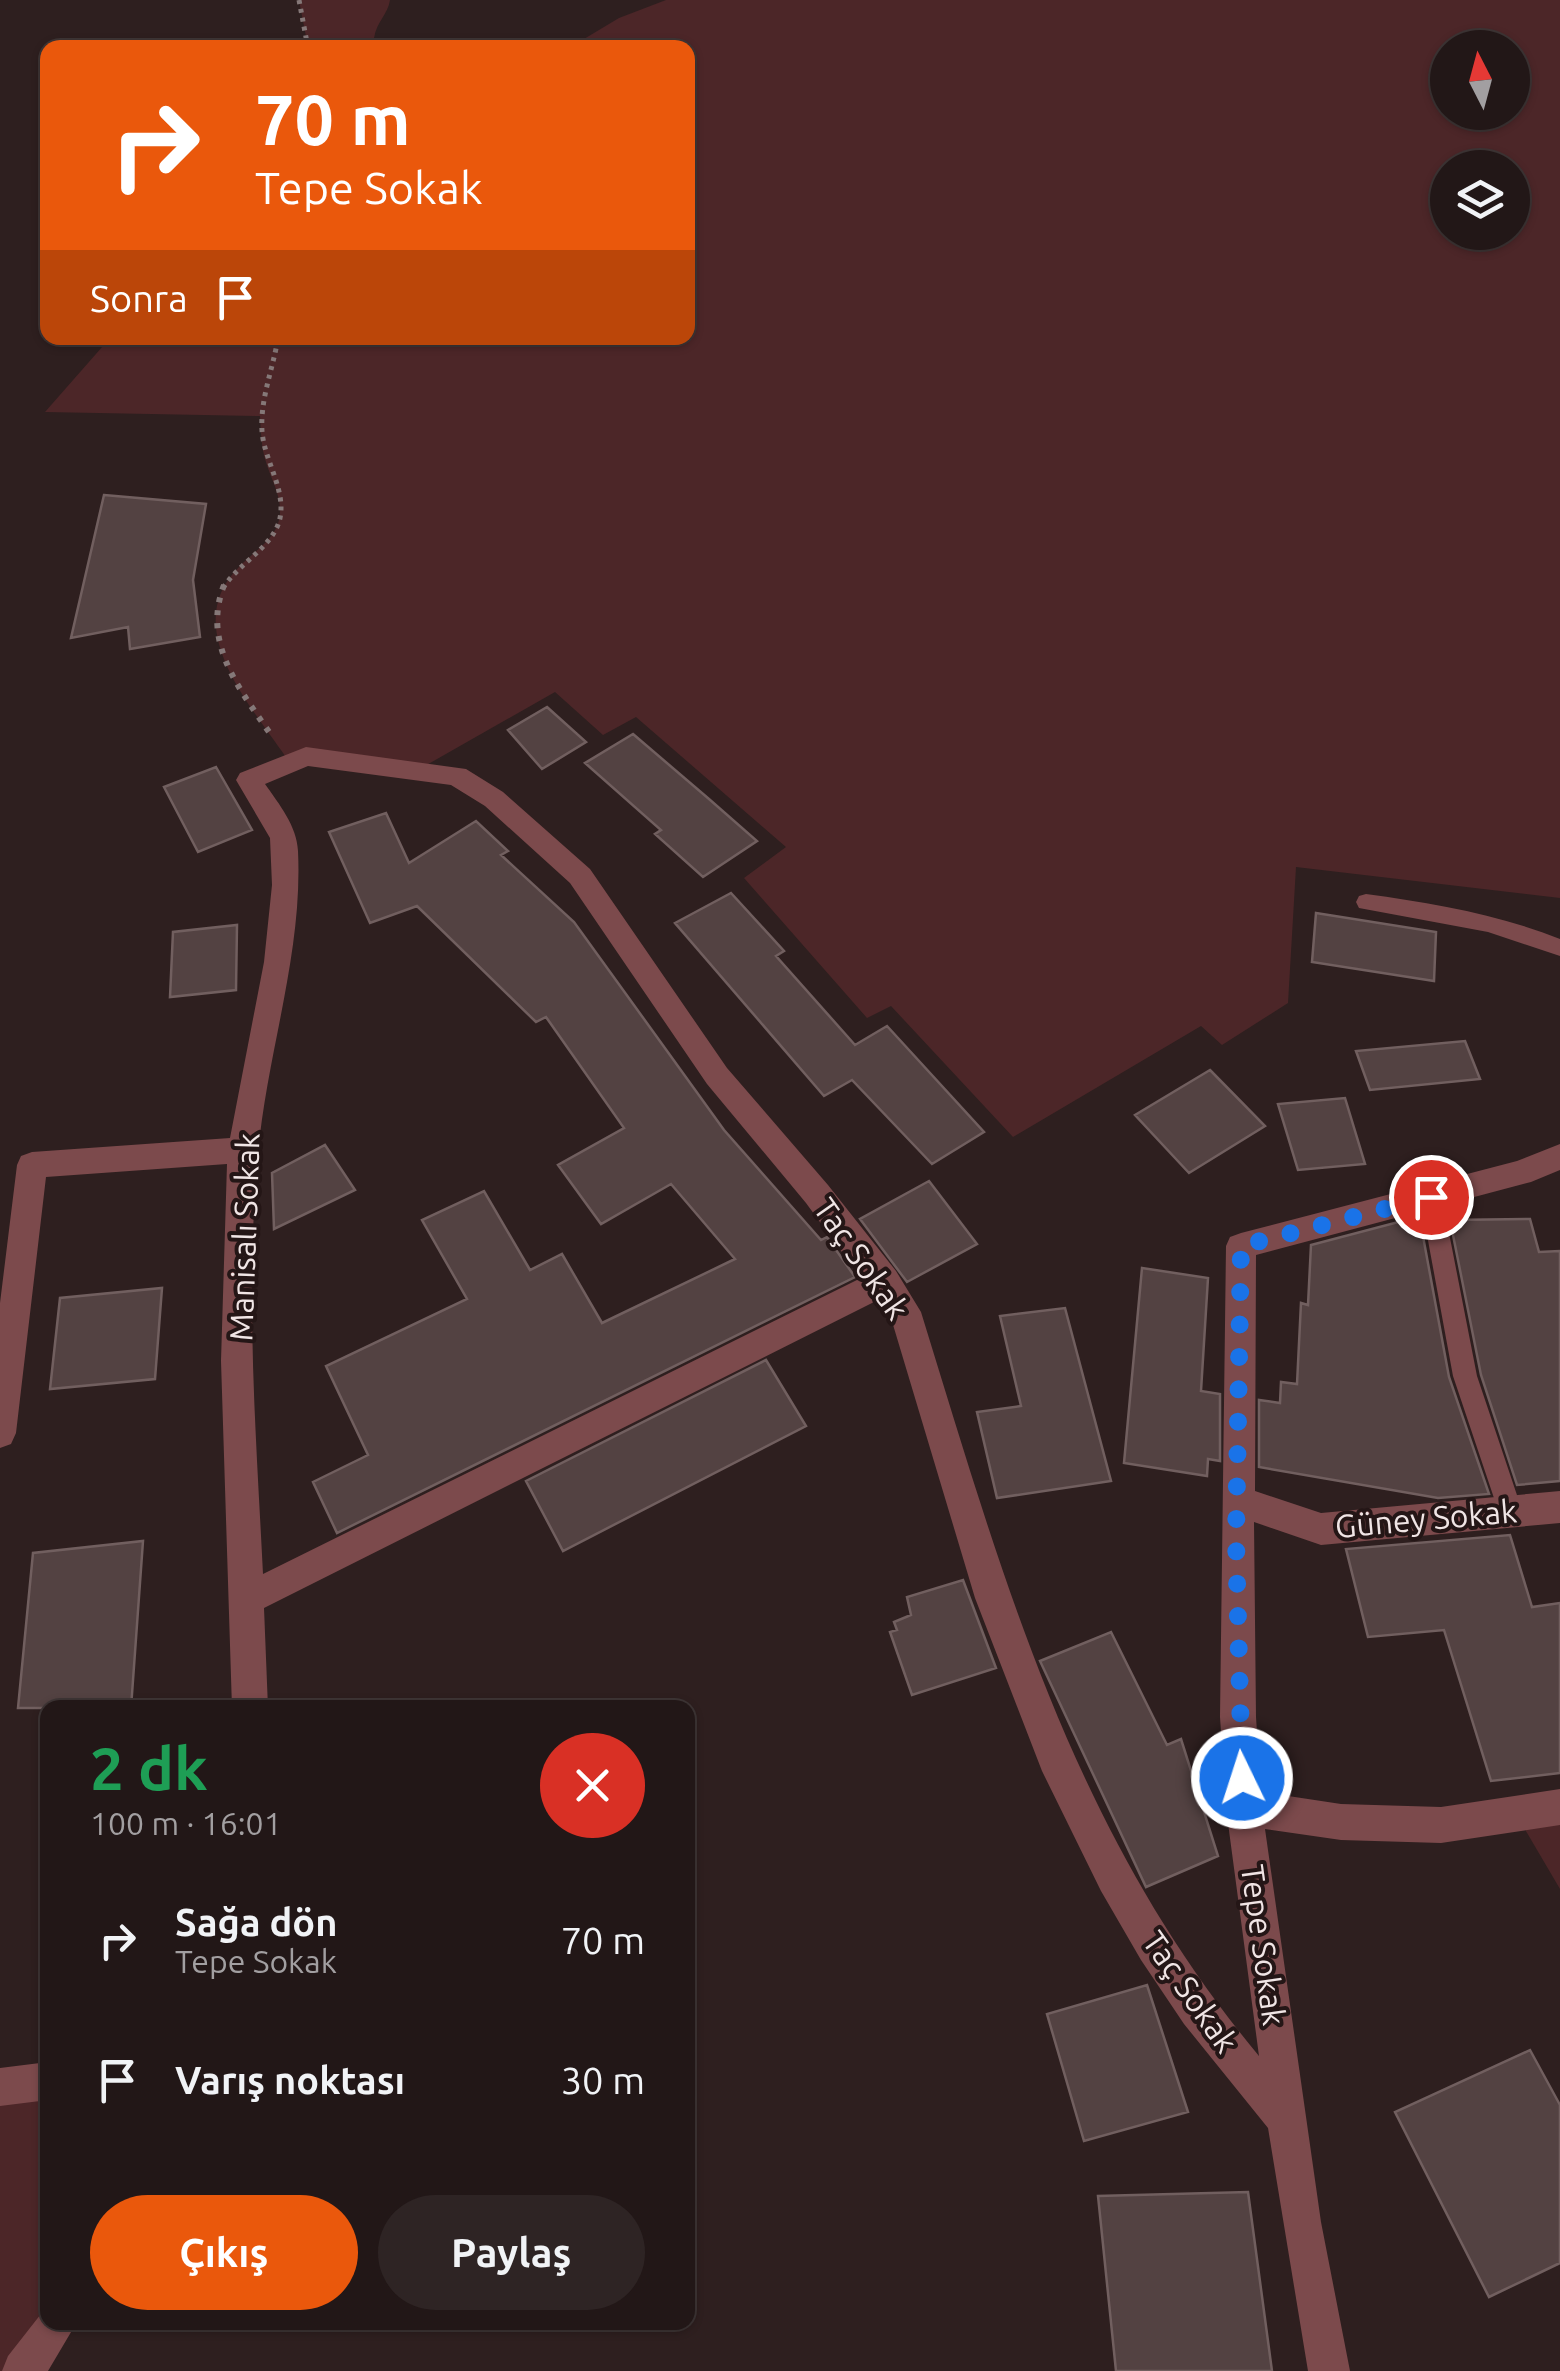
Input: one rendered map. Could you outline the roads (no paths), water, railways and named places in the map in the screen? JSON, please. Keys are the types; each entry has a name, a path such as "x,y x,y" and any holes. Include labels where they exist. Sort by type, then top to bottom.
{"street":[{"name":"Taç Sokak","path":"249,780 306,756 457,776 494,799 580,876 717,1076 885,1281 905,1312 992,1598 1055,1758 1114,1878 1154,1947 1197,2011 1286,2118"},
{"name":"Manisalı Sokak","path":"249,780 285,840 285,886 276,974 244,1150 237,1258 250,1700"},
{"path":"0,1433 32,1165 244,1150"},
{"name":"Tepe Sokak","path":"1329,2371 1286,2118 1244,1808 1238,1717 1236,1501 1241,1246 1520,1173 1560,1158"},
{"path":"249,1598 885,1281"},
{"name":"Güney Sokak","path":"1236,1501 1321,1529 1560,1507"},
{"path":"1244,1808 1341,1822 1441,1826 1560,1807"},
{"path":"0,2086 40,2082"},
{"path":"23,2371 51,2330"}],"lane":[{"path":"1366,902 1452,913 1511,927 1560,948"},
{"path":"1431,1197 1465,1376 1511,1513"}]}
